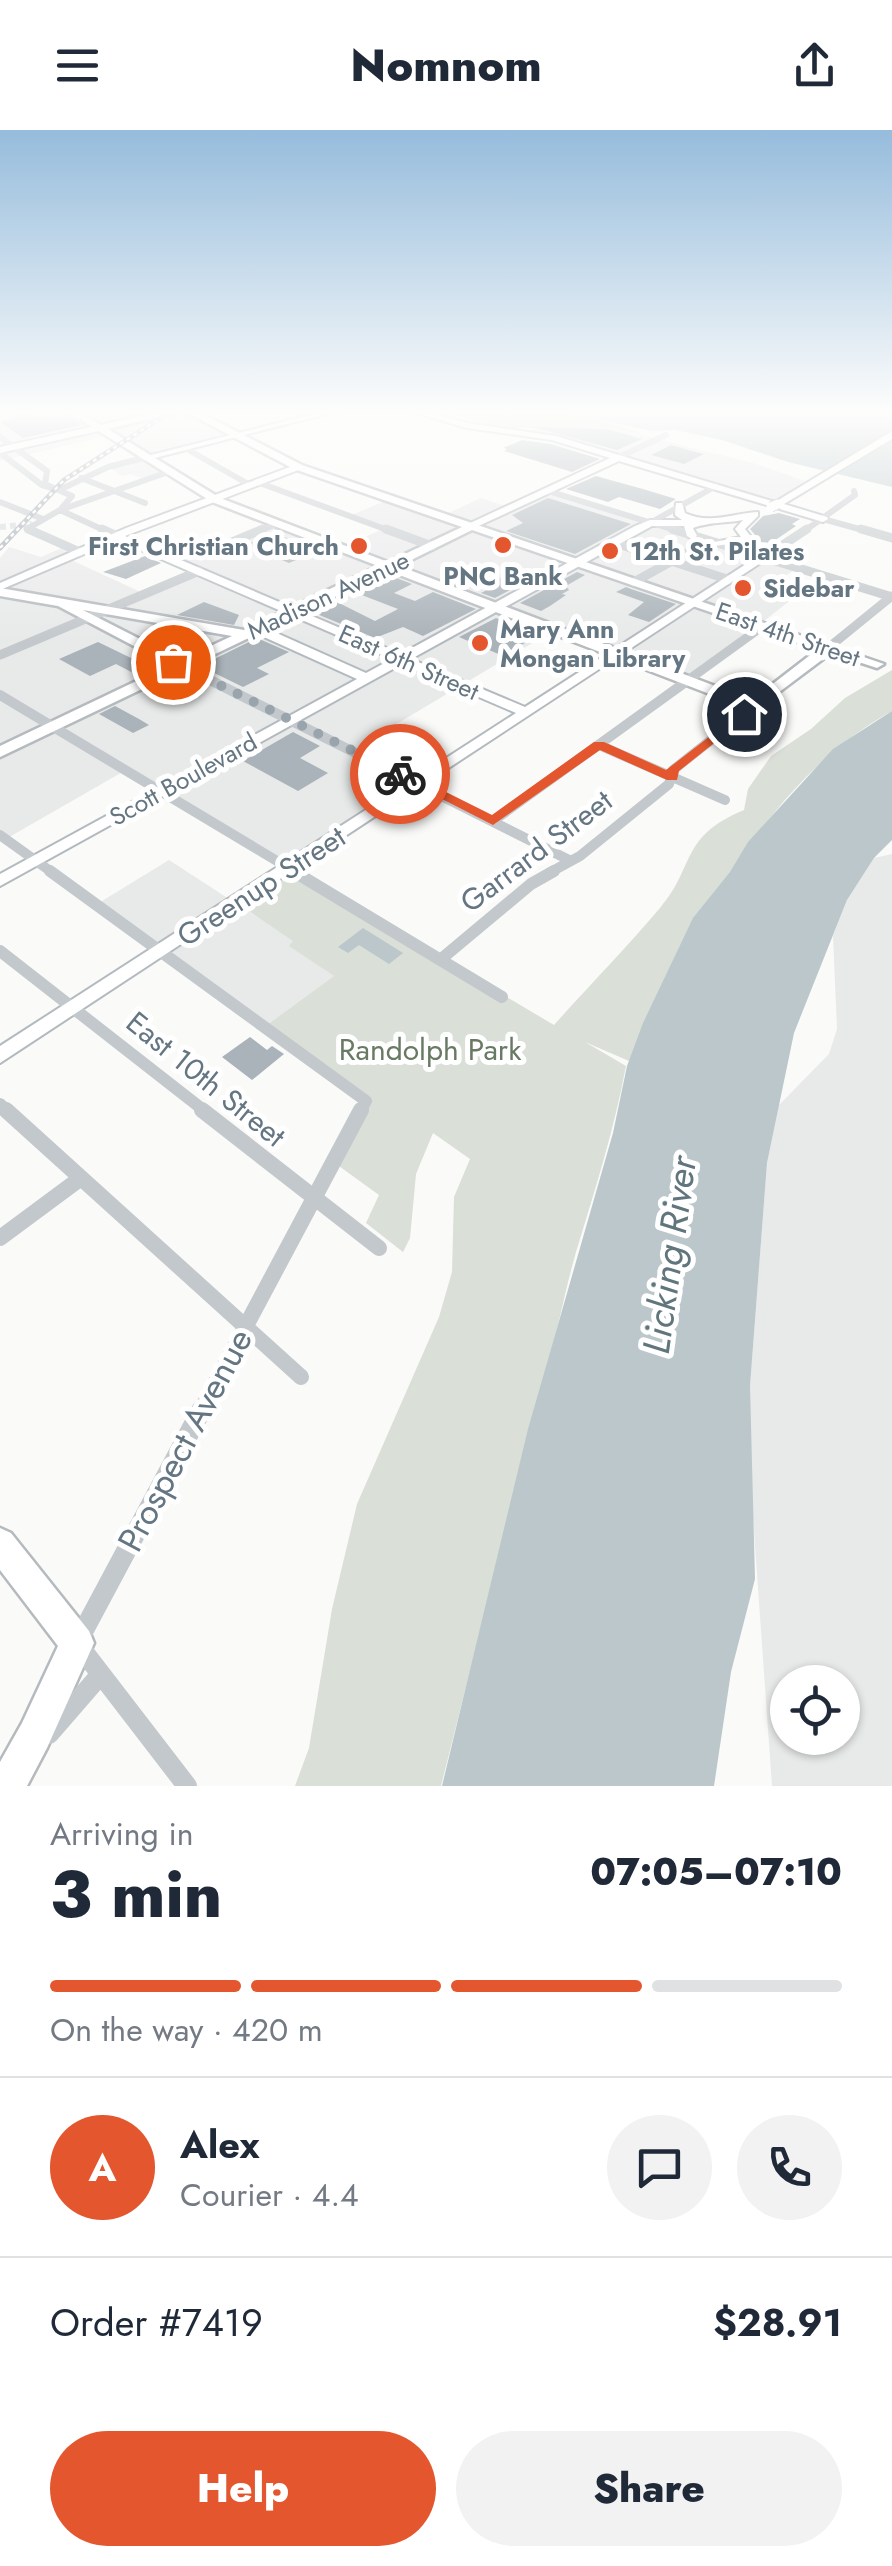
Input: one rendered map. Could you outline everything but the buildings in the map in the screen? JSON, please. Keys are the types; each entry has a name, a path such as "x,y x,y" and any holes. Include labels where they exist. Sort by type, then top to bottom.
{"main road":[{"path":"196,487 276,524 754,706"},
{"path":"0,590 118,536 245,487"},
{"name":"East 4th Street","path":"358,487 876,664"},
{"name":"Madison Avenue","path":"0,752 554,487"},
{"path":"720,487 822,519"},
{"path":"612,542 650,523 720,522 755,514 806,487"},
{"path":"679,505 680,515 696,522"},
{"path":"755,514 741,525 762,558"},
{"path":"692,536 687,529 696,522"},
{"name":"East 6th Street","path":"118,536 524,712"},
{"path":"711,542 736,544 747,539"},
{"name":"Scott Boulevard","path":"0,881 612,542"},
{"name":"Greenup Street","path":"0,1056 762,558"},
{"path":"0,590 251,631 366,678"},
{"path":"54,600 180,665"},
{"name":"Garrard Street","path":"754,706 828,648"},
{"path":"0,1544 77,1643"},
{"name":"Prospect Avenue","path":"14,1774 77,1643"}],"street":[{"path":"50,487 65,487"},
{"path":"55,487 72,496 60,510"},
{"path":"105,487 145,503"},
{"path":"80,552 27,529 60,510 125,487"},
{"path":"263,487 432,546"},
{"path":"650,523 714,487"},
{"path":"548,490 891,596"},
{"name":"Greenup Street","path":"762,558 856,495 854,490"},
{"path":"0,502 43,519"},
{"path":"60,510 118,536"},
{"path":"822,519 892,538"},
{"path":"218,548 276,524"},
{"path":"612,542 730,580"},
{"path":"634,582 711,542"},
{"path":"0,655 199,572"},
{"name":"Garrard Street","path":"828,648 891,596"},
{"path":"493,821 762,626"},
{"path":"180,665 571,861"},
{"path":"0,695 502,997"},
{"name":"Garrard Street","path":"440,960 532,884 571,861 669,784 672,770 754,706"},
{"path":"599,745 725,800"},
{"path":"0,835 161,951"},
{"name":"East 10th Street","path":"0,950 379,1248"},
{"name":"Prospect Avenue","path":"77,1643 366,1102 161,951"},
{"path":"0,1104 302,1378"},
{"path":"0,1238 81,1178"},
{"path":"77,1643 187,1786"},
{"path":"14,1774 102,1674"}],"shaded area":[{"path":"715,487 795,487 791,490 798,492 776,506"},
{"path":"548,491 797,568 782,578 789,581 772,592 792,599 687,681 554,630 353,750 418,783 288,868 126,770 11,836 5,839 0,835 0,558 9,547 41,557 66,546 80,552 67,558 145,594 198,572 179,562 276,524 340,548 383,529 349,516 390,499 442,516 481,498 511,508"},
{"path":"892,854 892,1786 772,1786 750,1475 750,1386 767,1163 779,1105 829,1054 837,1029 833,936 847,900 874,858"},
{"path":"169,860 294,941 290,946 334,976 264,1027 97,904"}],"green space":[{"name":"Randolph Park","path":"892,670 892,711 845,742 804,779 768,821 707,913 629,1061 585,1042 626,1066 441,1786 295,1786 309,1748 332,1609 357,1504 439,1317 452,1272 454,1197 470,1159 433,1133 416,1174 410,1238 403,1252 366,1223 379,1195 332,1161 366,1101 264,1027 334,976 289,946 293,941 235,902 288,868 554,1025 660,908 698,842 723,820 744,810 748,789 771,756 811,729 845,698"}],"water":[{"name":"Licking River","path":"892,711 892,840 874,858 847,900 794,1033 767,1163 750,1386 755,1579 731,1672 714,1786 442,1786 528,1429 613,1133 627,1066 643,1023 693,918 730,872 748,842 833,749"},
{"path":"363,928 403,953 389,964 359,945 348,953 338,947"}],"tunnel":[{"path":"0,527 32,524"}],"railway":[{"path":"0,548 57,487"}],"way so far":[{"path":"173,662 400,774"}],"place":[{"name":"PNC Bank","path":"503,545"},
{"name":"First Christian Church","path":"359,546"},
{"name":"12th St. Pilates","path":"610,551"},
{"name":"Sidebar","path":"743,588"},
{"name":"Mary Ann Mongan Library","path":"480,643"}],"route":[{"path":"400,774 493,821 599,745 672,777 672,770 744,714"}]}
